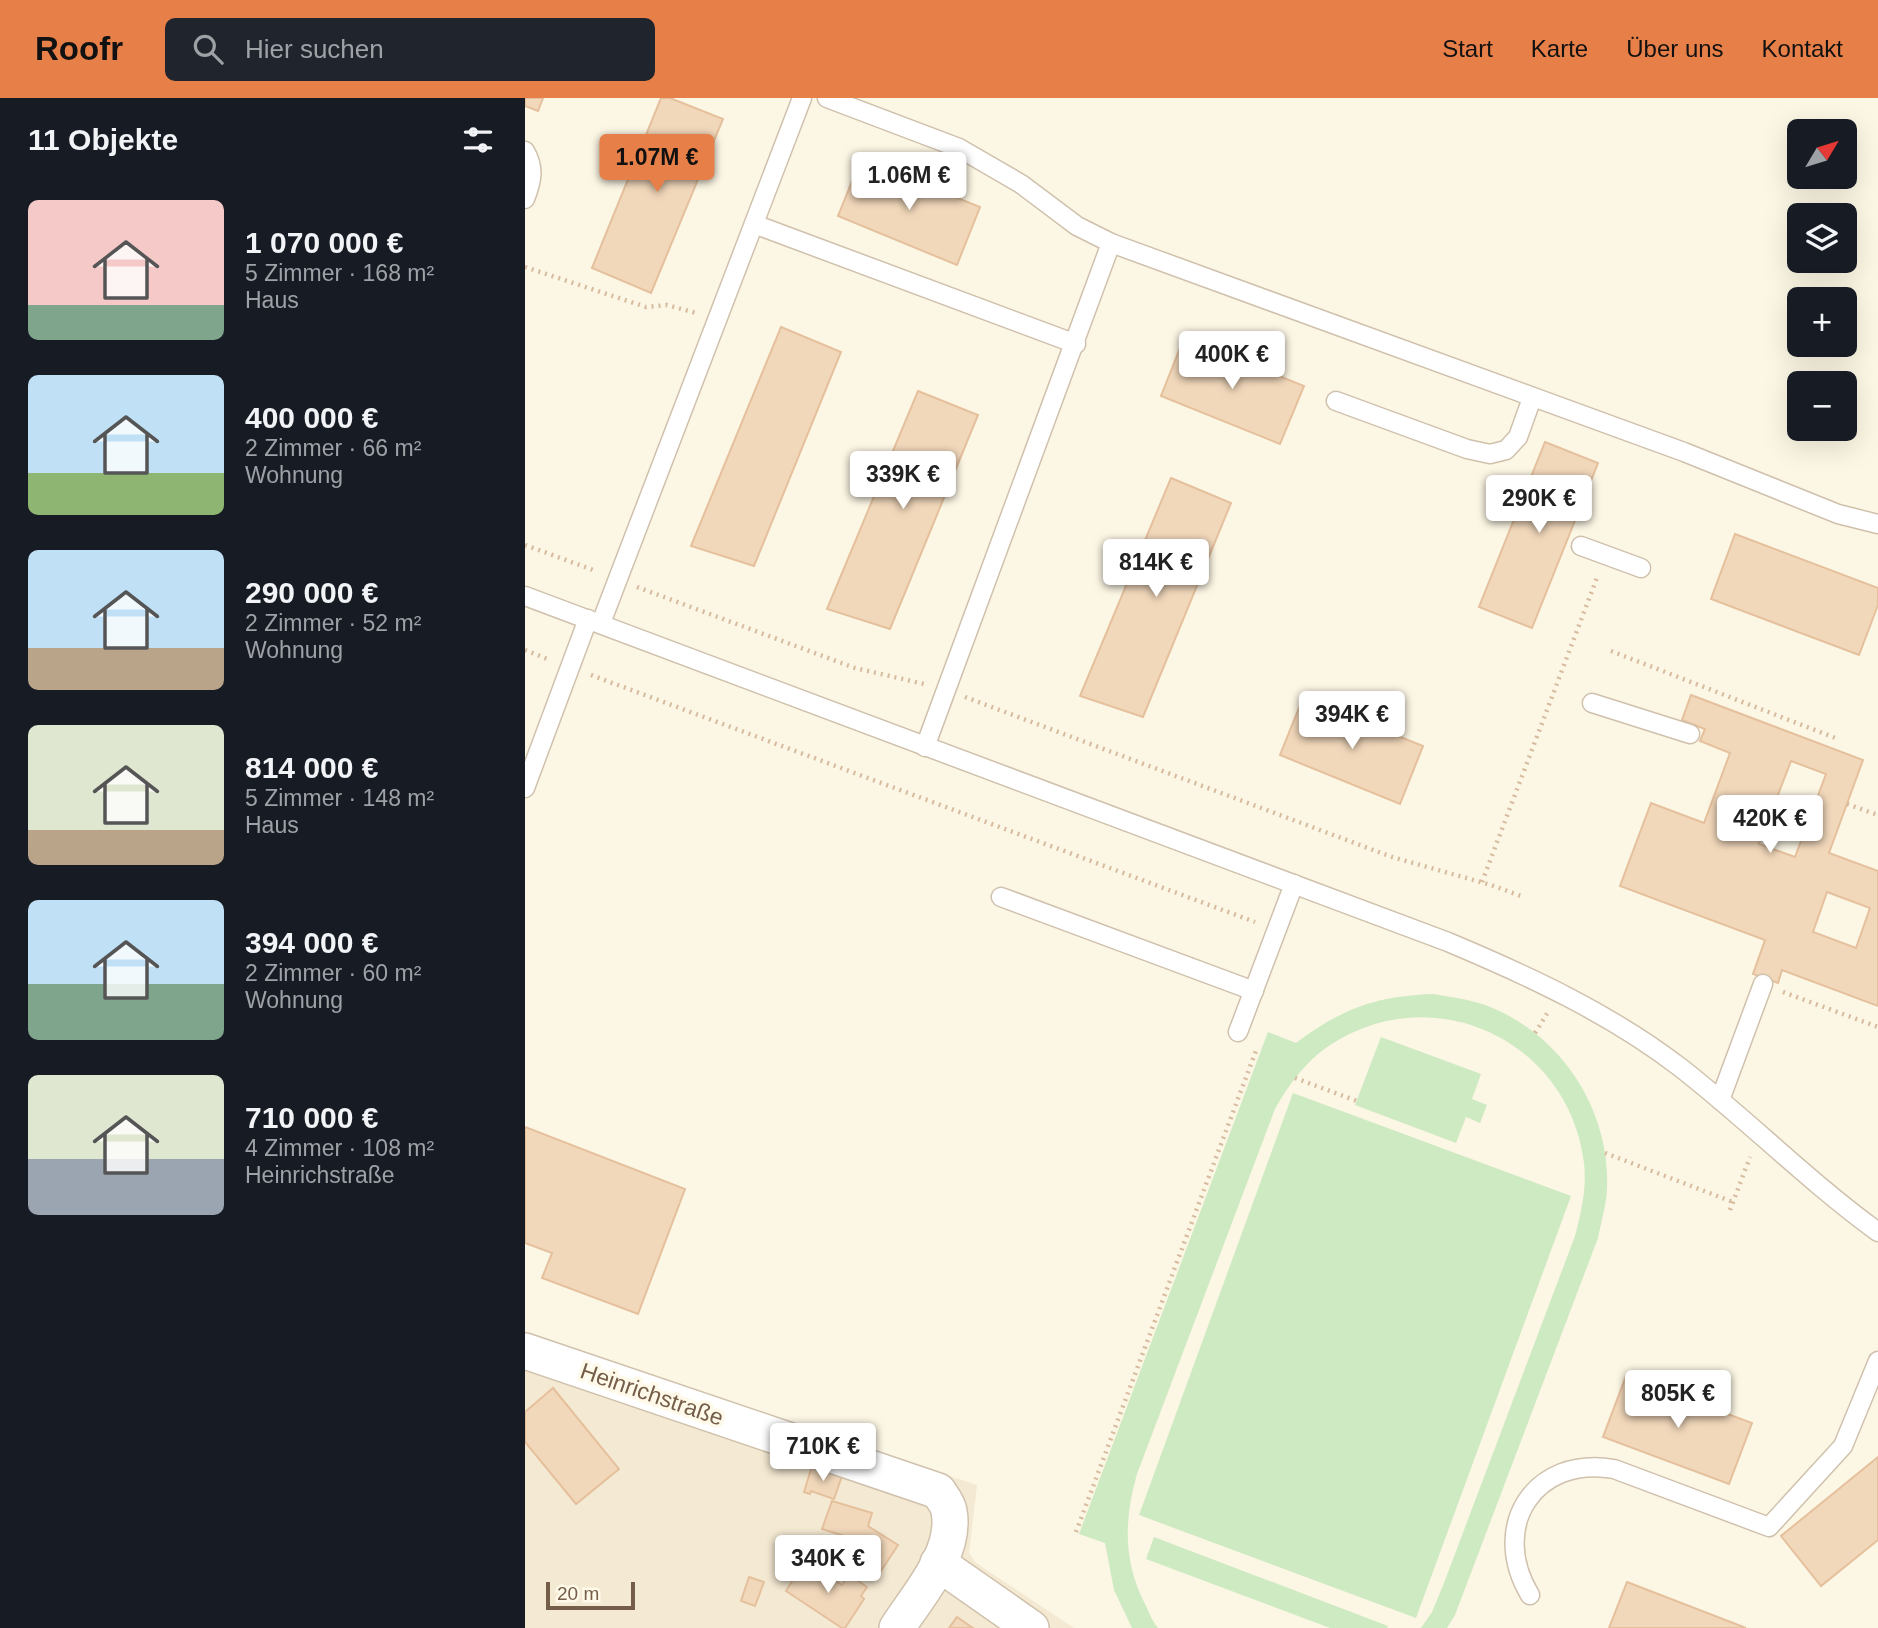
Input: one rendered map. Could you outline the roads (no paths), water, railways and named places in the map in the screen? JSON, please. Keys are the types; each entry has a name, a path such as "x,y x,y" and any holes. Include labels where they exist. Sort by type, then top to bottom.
{"street":[{"name":"Heinrichstraße","path":"525,1351 939,1491 949,1510 947,1540 938,1563"},
{"path":"897,1628 938,1563 1031,1628"}],"lane":[{"path":"525,788 570,667 617,579 802,98"},
{"path":"827,98 959,148 1021,184 1077,226 1111,243 1684,452 1838,514 1878,524"},
{"path":"525,151 533,164 531,184 525,199"},
{"path":"754,224 1076,345"},
{"path":"925,747 1076,345 1111,243"},
{"path":"1336,401 1467,449 1490,454 1506,450 1518,437 1532,398"},
{"path":"1581,546 1641,568"},
{"path":"525,596 1448,942 1569,997 1680,1067 1878,1232"},
{"path":"1592,703 1690,734"},
{"path":"1238,1032 1294,884"},
{"path":"1001,897 1254,991"},
{"path":"1720,1100 1763,984"},
{"path":"1530,1595 1515,1560 1514,1538 1519,1515 1529,1494 1550,1477 1572,1469 1595,1466 1614,1469 1769,1527 1843,1446 1878,1361"}]}
